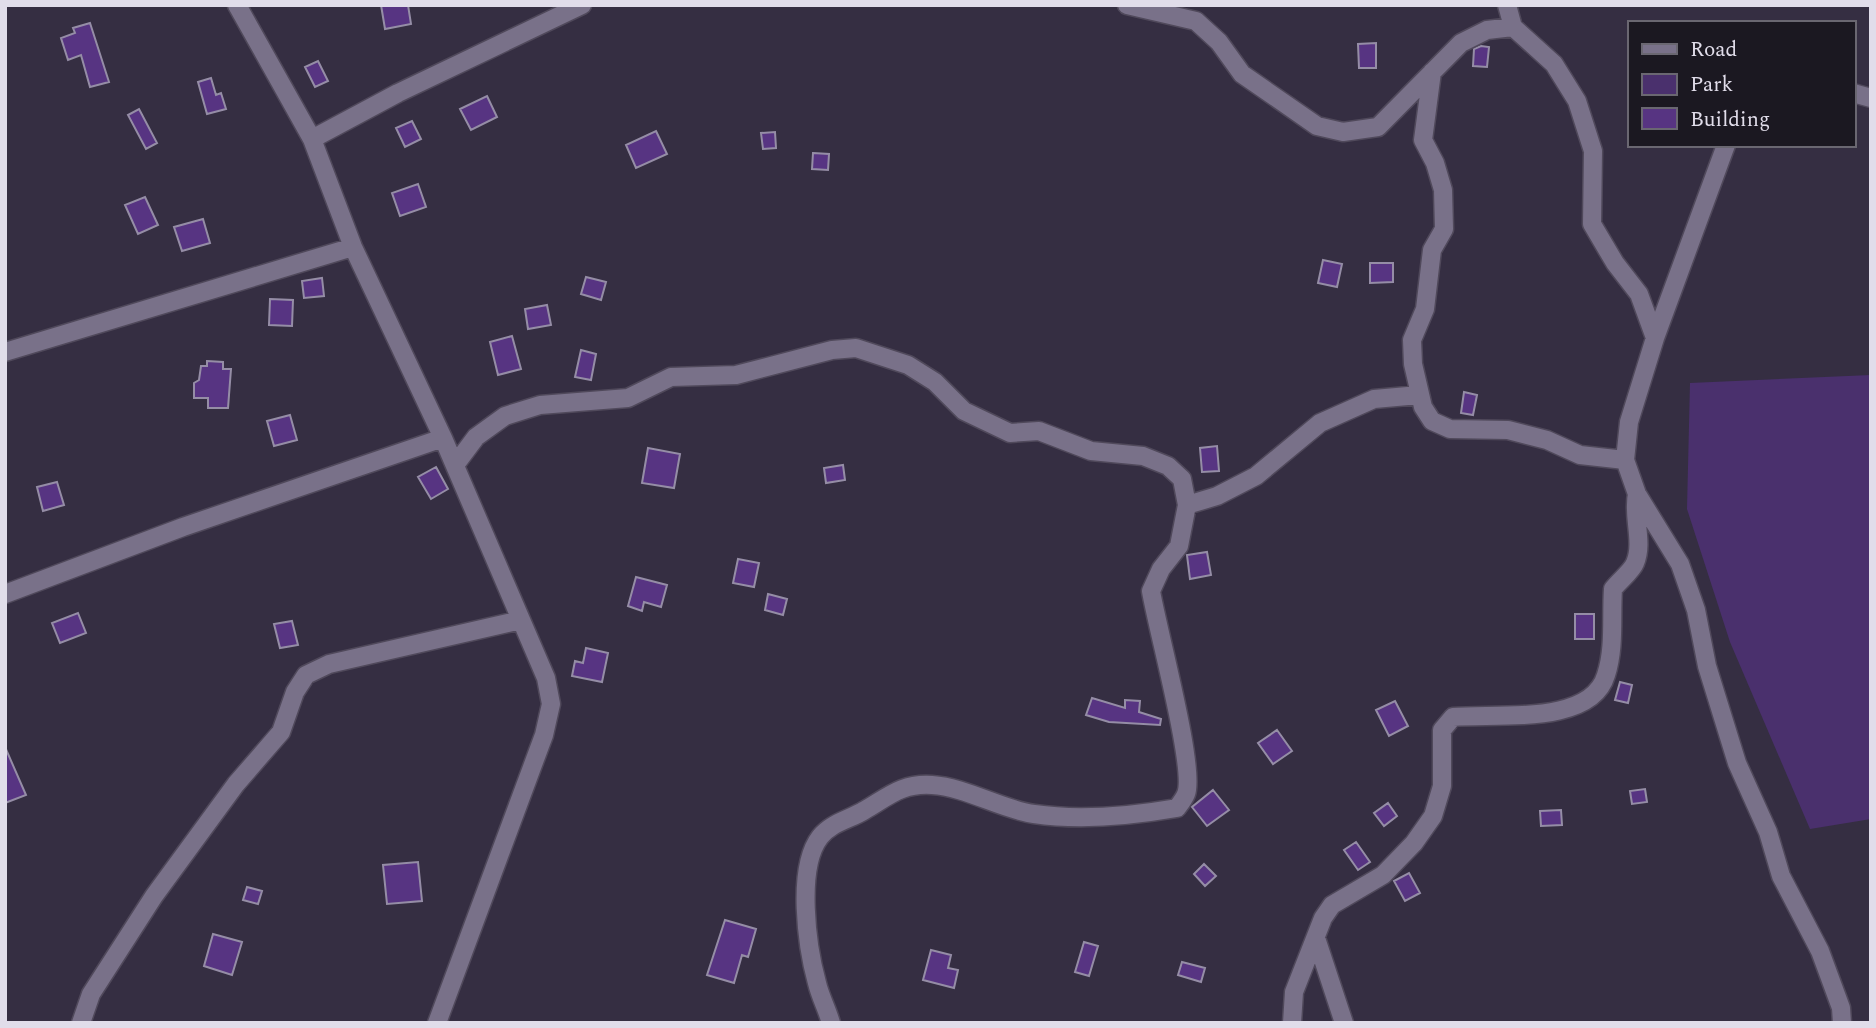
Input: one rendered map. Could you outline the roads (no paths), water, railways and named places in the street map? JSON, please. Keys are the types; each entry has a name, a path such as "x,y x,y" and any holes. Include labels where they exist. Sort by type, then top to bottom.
{"street":[{"path":"237,5 312,139 353,247 443,438 546,678 551,704 544,735 437,1023"},
{"path":"312,139 398,93 582,5"},
{"path":"1128,5 1196,21 1219,42 1242,74 1317,126 1343,132 1378,127 1461,43 1487,30 1513,27"},
{"path":"1507,5 1513,27 1554,64 1577,101 1593,151 1592,224 1615,264 1639,294 1655,338"},
{"path":"1432,72 1423,140 1435,163 1443,190 1444,229 1432,250 1425,309 1412,340 1423,407 1432,421 1450,429 1508,430 1580,454 1625,460"},
{"path":"1725,147 1655,338 1629,422 1625,460 1637,494 1680,565 1696,610 1707,666 1737,763 1768,832 1781,876 1820,951 1841,1008 1842,1023"},
{"path":"5,352 353,247"},
{"path":"455,465 476,437 505,416 540,405 628,398 671,377 736,375 832,350 856,348 908,365 935,382 964,411 1010,433 1039,431 1090,451 1143,456 1168,466 1182,480 1187,505 1179,546 1161,569 1151,591 1188,775 1187,794 1177,808 1133,816 1034,814 935,785 908,784 885,795 864,811 834,824 818,839 806,876 807,929 817,984 831,1023"},
{"path":"1187,505 1217,496 1256,476 1320,423 1374,399 1419,395"},
{"path":"5,594 184,527 443,438"},
{"path":"1292,1023 1293,992 1323,918 1332,905 1382,874 1414,843 1433,816 1442,786 1442,730 1454,718 1541,714 1577,706 1596,695 1606,677 1613,645 1613,589 1635,565 1638,549 1633,510 1637,494"},
{"path":"80,1023 91,994 154,896 236,784 281,732 295,691 306,675 329,664 521,620"},
{"path":"1316,938 1344,1023"}]}
